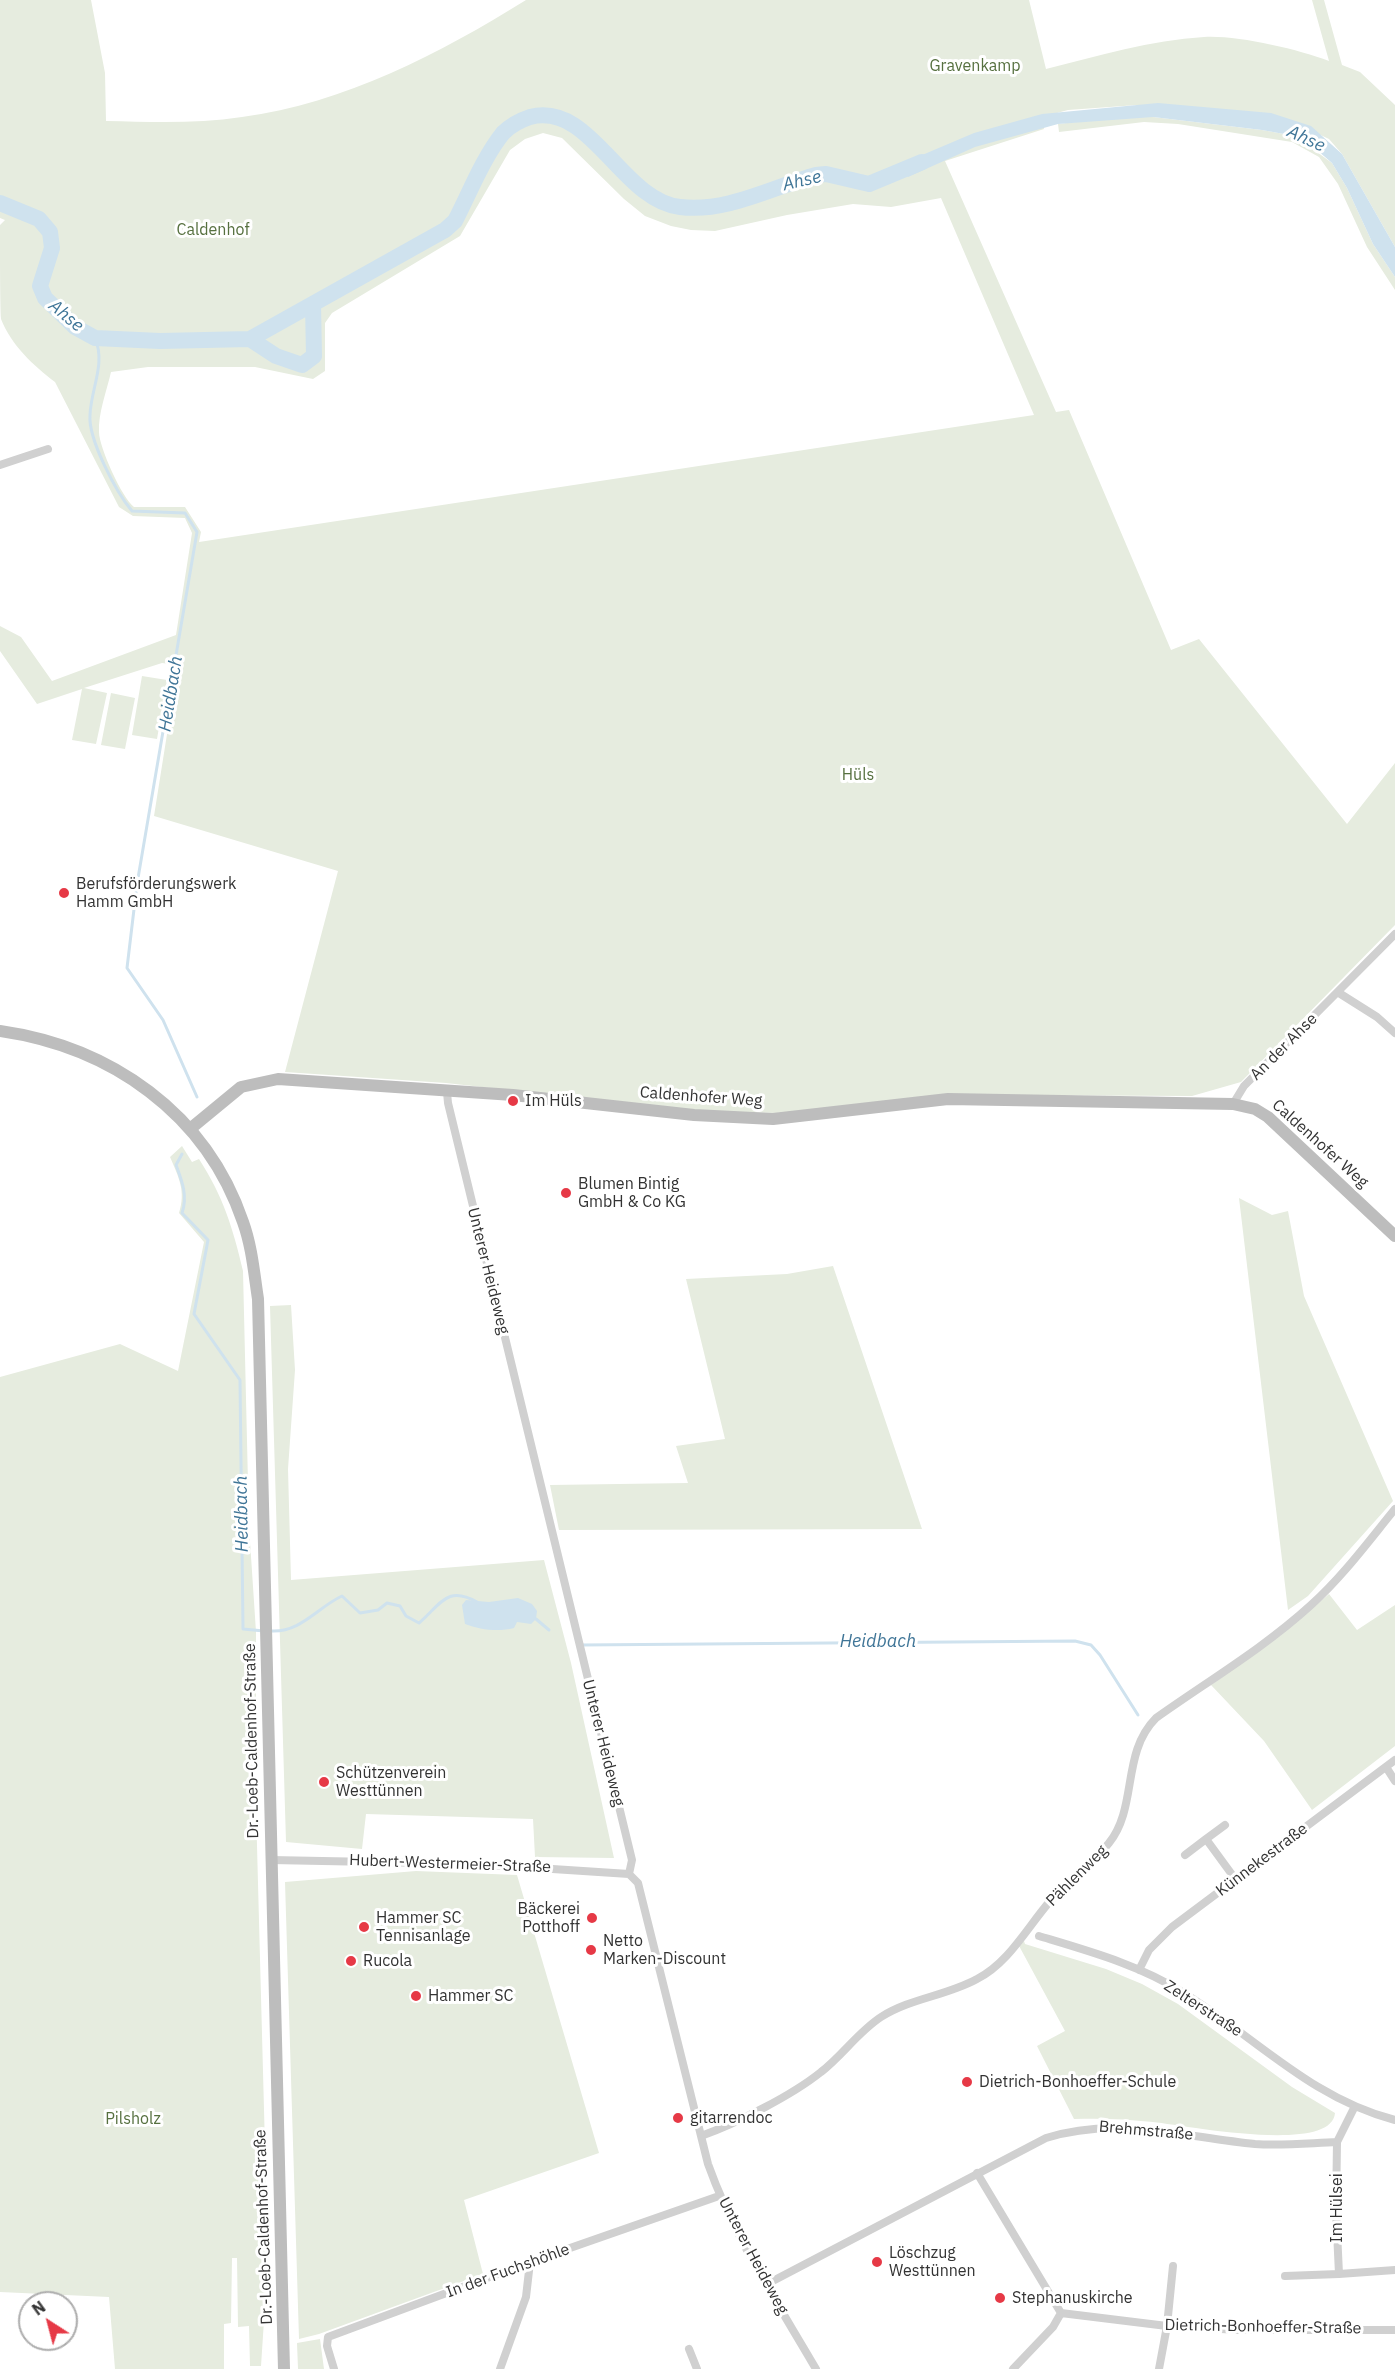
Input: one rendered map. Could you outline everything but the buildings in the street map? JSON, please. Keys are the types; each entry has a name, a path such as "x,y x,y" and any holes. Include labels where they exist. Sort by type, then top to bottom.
{"main road":[{"path":"0,1031 68,1046 113,1066 158,1097 190,1129"},
{"name":"Caldenhofer Weg","path":"190,1129 242,1086 266,1080 513,1095 694,1115 773,1119 948,1099 1233,1104 1255,1109 1268,1117 1395,1236"},
{"name":"Dr.-Loeb-Caldenhof-Straße","path":"190,1129 226,1181 244,1223 253,1261 258,1299 284,2369"}],"street":[{"path":"0,465 48,448"},
{"name":"An der Ahse","path":"1233,1104 1244,1086 1395,934"},
{"path":"1338,993 1377,1017 1395,1033"},
{"name":"Unterer Heideweg","path":"447,1092 632,1860 629,1874 638,1883 701,2136 719,2196 816,2369"},
{"name":"Pählenweg","path":"701,2136 767,2105 820,2073 880,2018 914,2001 978,1979 1002,1960 1052,1899 1111,1841 1124,1807 1134,1757 1143,1731 1156,1718 1282,1629 1310,1606 1340,1577 1395,1509"},
{"name":"Künnekestraße","path":"1139,1970 1149,1950 1172,1927 1395,1761"},
{"path":"1386,1767 1395,1781"},
{"path":"1185,1855 1225,1825"},
{"path":"1206,1839 1236,1880"},
{"name":"Hubert-Westermeier-Straße","path":"271,1860 476,1864 629,1874"},
{"name":"Zelterstraße","path":"1039,1936 1108,1957 1183,1992 1303,2080 1354,2108"},
{"path":"1338,2142 1354,2108 1395,2121"},
{"name":"Brehmstraße","path":"767,2284 1046,2138 1094,2127 1162,2131 1256,2144 1338,2142"},
{"name":"Im Hülsei","path":"1338,2142 1336,2210 1339,2274"},
{"path":"977,2174 1061,2313 1053,2327 1013,2369"},
{"name":"In der Fuchshöhle","path":"334,2369 327,2346 328,2337 530,2262 719,2196"},
{"path":"500,2369 526,2296 530,2262"},
{"path":"1159,2369 1167,2326 1173,2266"},
{"path":"1285,2276 1395,2270"},
{"name":"Dietrich-Bonhoeffer-Straße","path":"1061,2313 1167,2326 1239,2330 1395,2330"},
{"path":"689,2349 697,2369"}],"green space":[{"name":"Hüls","path":"0,0 91,0 105,73 106,121 191,122 242,117 280,110 354,88 425,57 526,0 1029,0 1046,69 1144,45 1204,37 1233,38 1267,44 1329,61 1312,0 1324,0 1342,65 1360,72 1395,105 1395,247 1342,154 1329,139 1293,122 1137,105 1068,110 1042,117 1044,129 945,161 1056,412 1069,410 1171,650 1199,639 1347,824 1395,763 1395,925 1241,1082 1192,1096 983,1095 776,1113 697,1111 446,1083 285,1072 338,871 154,816 178,665 162,663 84,688 107,693 96,744 72,740 82,689 37,704 0,651 0,626 21,637 52,681 176,635 192,533 185,518 133,516 119,507 55,382 31,362 5,329 1,319 0,225 5,220 0,218","holes":["543,133 562,138 624,199 645,216 671,226 691,230 715,231 787,215 853,204 891,207 941,198 1034,415 199,542 201,532 185,507 134,507 129,502 107,460 99,432 101,409 111,372 148,367 255,367 313,379 325,371 325,323 332,313 460,236 510,150 525,139"]},
{"path":"1119,117 1153,117 1295,136 1332,163 1347,188 1373,244 1395,277 1395,290 1367,247 1338,184 1319,157 1292,142 1178,124 1144,122 1059,132 1058,124"},
{"path":"142,676 167,680 157,739 132,735"},
{"path":"111,693 135,698 125,749 101,745"},
{"name":"Pilsholz","path":"182,1146 192,1162 199,1159 221,1199 243,1271 249,1526 256,1632 256,1808 268,2260 261,2366 250,2366 249,2326 238,2327 237,2258 232,2258 231,2323 224,2324 224,2369 115,2369 109,2297 78,2296 78,2291 0,2292 0,1377 120,1344 178,1371 204,1242 179,1213 182,1191 170,1157"},
{"path":"1239,1198 1272,1215 1288,1211 1304,1296 1393,1501 1308,1596 1288,1610"},
{"path":"833,1266 922,1529 559,1530 550,1485 688,1483 676,1446 725,1439 686,1279 787,1274"},
{"path":"291,1305 295,1370 288,1469 291,1580 544,1560 571,1663 614,1858 535,1857 533,1819 366,1814 362,1849 286,1842 270,1306"},
{"path":"1329,1594 1357,1630 1395,1605 1395,1746 1312,1810 1264,1741 1211,1685 1281,1635"},
{"name":"Hammer SC","path":"416,1871 517,1875 599,2153 464,2200 483,2274 319,2334 299,2339 285,1882"},
{"path":"1024,1941 1025,1944 1106,1969 1142,1984 1178,2004 1292,2087 1335,2113 1328,2126 1310,2133 1284,2135 1223,2132 1133,2120 1074,2119 1037,2046 1065,2031 1018,1944"},
{"path":"320,2339 324,2369 298,2369 297,2343"}],"water":[{"path":"1158,103 1271,113 1311,126 1342,154 1395,247 1395,277 1373,244 1347,188 1332,163 1310,144 1295,136 1153,117 1058,124 975,147 908,177 901,164 974,133 1042,114"},
{"path":"518,1598 532,1604 537,1611 536,1619 531,1624 517,1622 514,1628 496,1630 465,1624 462,1605 466,1600 489,1602"}],"waterway":[{"name":"Ahse","path":"0,203 39,219 50,232 52,248 40,286 45,298 75,327 95,338 160,341 250,339 445,230 455,221 483,164 503,133 530,117 552,116 571,123 589,137 640,188 659,200 680,207 697,208 732,203 816,175 826,174 869,184 922,162"},
{"name":"Ahse","path":"250,339 276,356 302,365 314,356 313,304"},
{"name":"Heidbach","path":"95,338 99,367 91,405 91,425 98,451 111,479 132,511 185,513 197,532 137,884 127,968 163,1020 197,1097"},
{"name":"Heidbach","path":"182,1154 176,1165 184,1195 182,1213 208,1240 194,1314 240,1380 243,1629 264,1631"},
{"name":"Heidbach","path":"271,1631 281,1631 300,1624 342,1596 360,1613 378,1610 387,1603 400,1606 406,1616 419,1623 451,1596 467,1597 477,1602"},
{"name":"Heidbach","path":"536,1619 549,1630"},
{"name":"Heidbach","path":"581,1645 1075,1641 1091,1645 1100,1655 1138,1715"}],"place":[{"name":"Berufsförderungswerk Hamm GmbH","path":"64,893"},
{"name":"Im Hüls","path":"513,1101"},
{"name":"Blumen Bintig GmbH & Co KG","path":"566,1193"},
{"name":"Schützenverein Westtünnen","path":"324,1782"},
{"name":"Bäckerei Potthoff","path":"592,1918"},
{"name":"Hammer SC Tennisanlage","path":"364,1927"},
{"name":"Netto Marken-Discount","path":"591,1950"},
{"name":"Rucola","path":"351,1961"},
{"name":"Hammer SC","path":"416,1996"},
{"name":"Dietrich-Bonhoeffer-Schule","path":"967,2082"},
{"name":"gitarrendoc","path":"678,2118"},
{"name":"Löschzug Westtünnen","path":"877,2262"},
{"name":"Stephanuskirche","path":"1000,2298"}],"park label":[{"name":"Gravenkamp","path":"975,66"},
{"name":"Caldenhof","path":"213,230"}]}
